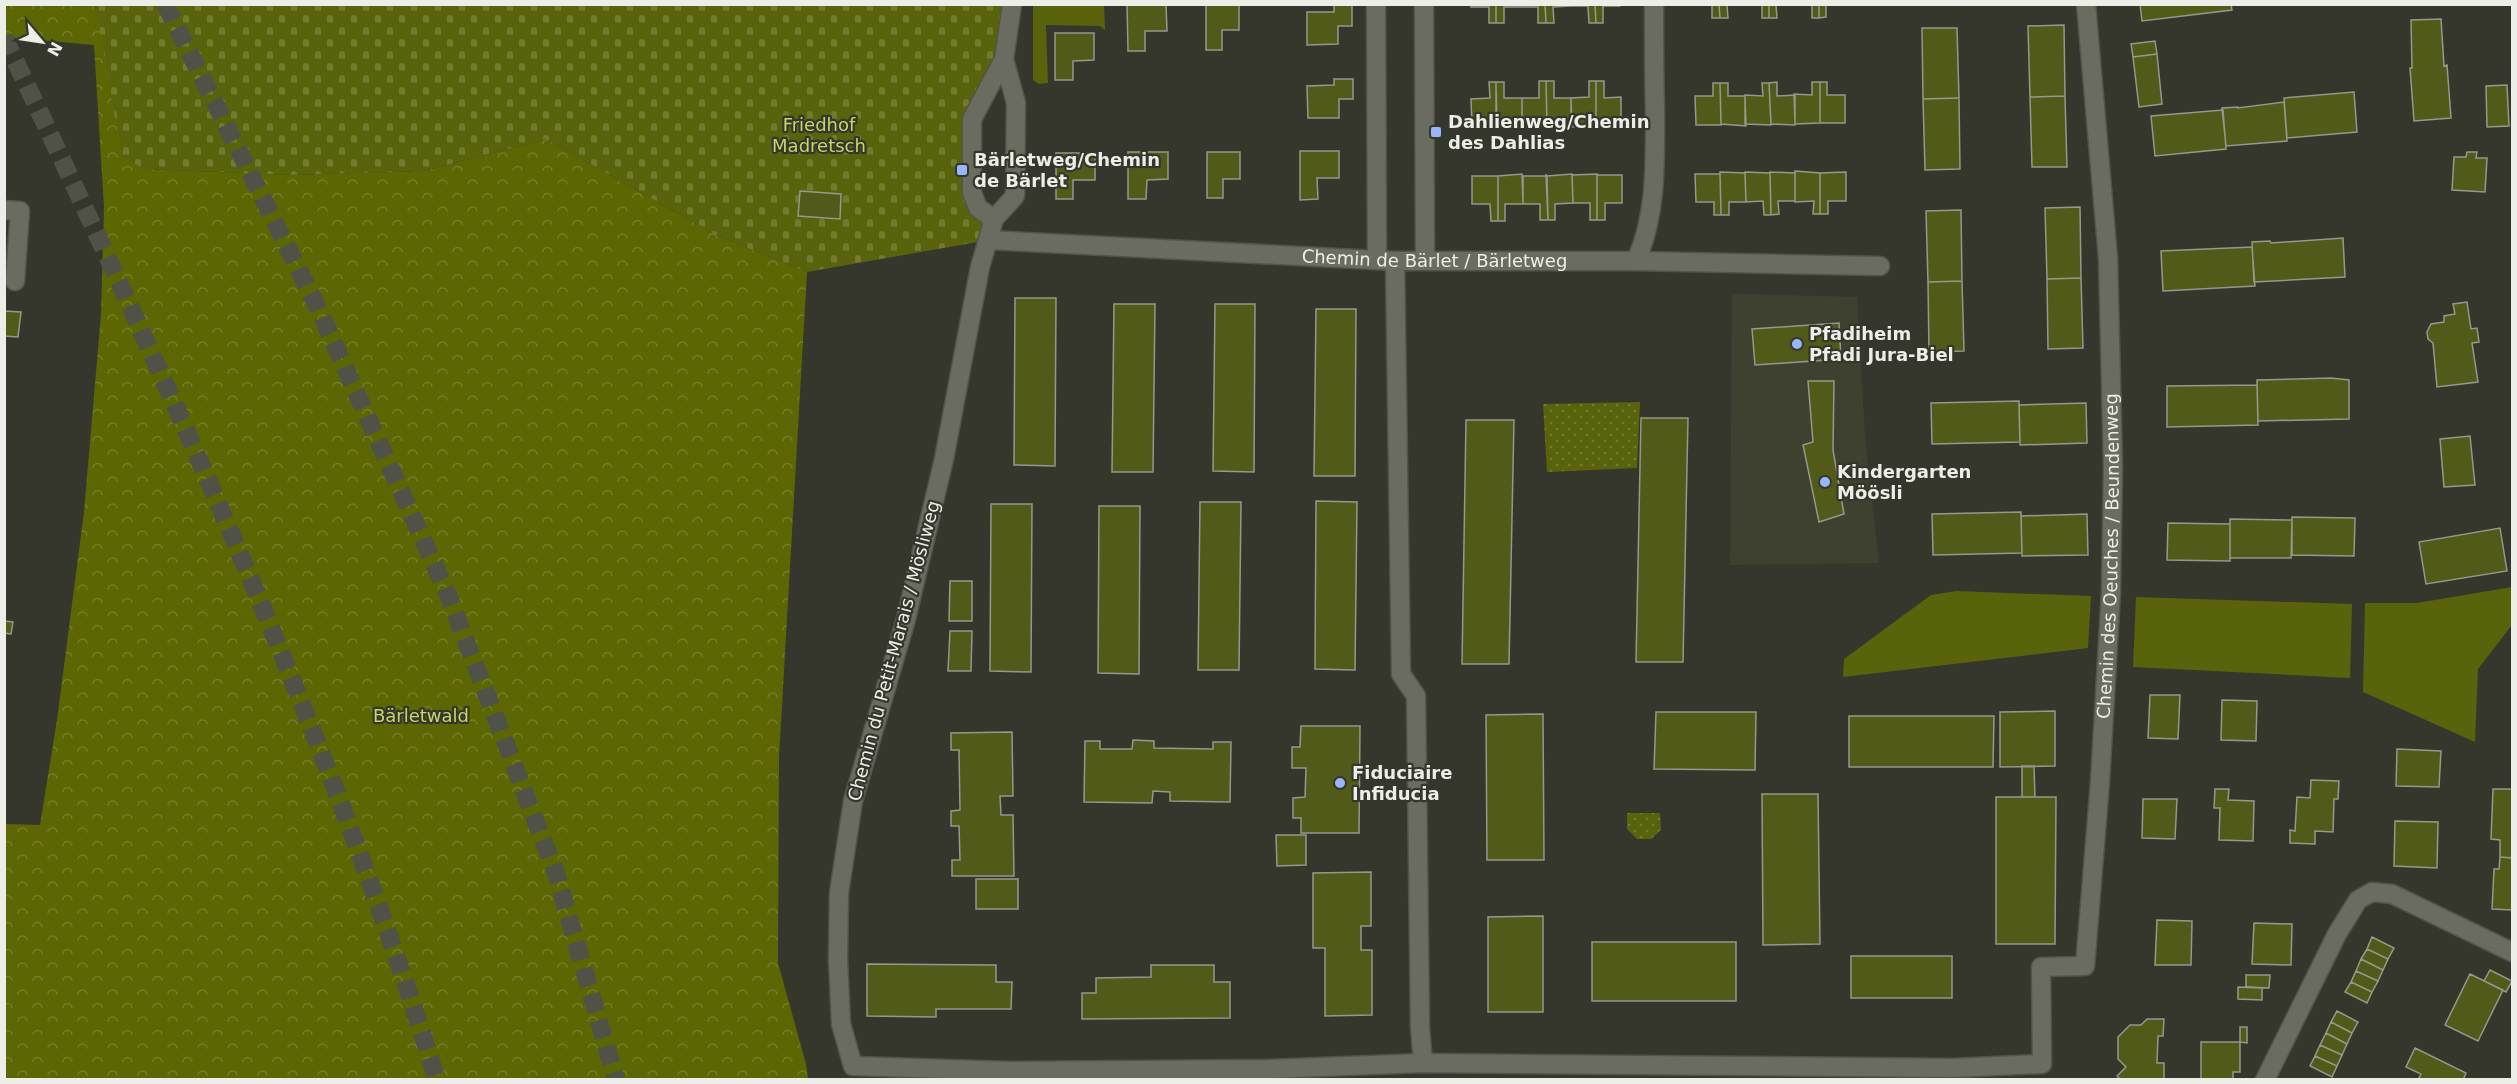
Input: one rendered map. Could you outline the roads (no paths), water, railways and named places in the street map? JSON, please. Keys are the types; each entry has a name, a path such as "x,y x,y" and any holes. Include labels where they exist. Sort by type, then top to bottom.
{"street":[{"path":"1004,59 1016,104 1015,196 994,219 978,208 972,193 972,119 1004,59 1012,4"},
{"path":"1376,4 1401,674 1416,696 1420,1027 1423,1063"},
{"path":"1424,4 1425,260"},
{"path":"1636,261 1647,232 1652,205 1655,153 1654,4"},
{"name":"Chemin des Oeuches / Beundenweg","path":"1953,1074 2042,1064 2041,967 2085,966 2100,782 2111,591 2113,467 2108,258 2086,4"},
{"path":"4,210 20,211 15,281"},
{"name":"Chemin du Petit-Marais / Mösliweg","path":"994,219 980,267 944,459 906,619 853,801 839,893 838,959 841,1024 853,1066 1008,1075"},
{"name":"Chemin de Bärlet / Bärletweg","path":"989,240 1386,260 1636,261 1880,266"},
{"path":"2265,1080 2337,934 2358,900 2372,892 2392,894 2512,952"},
{"path":"1008,1075 1268,1074 1423,1063 1617,1072 1953,1074"}],"tunnel":[{"path":"165,4 319,310 448,595 556,873 616,1080"},
{"path":"4,37 182,421 293,681 393,946 437,1080"}],"place":[{"name":"Dahlienweg/Chemin des Dahlias","path":"1436,132"},
{"name":"Bärletweg/Chemin de Bärlet","path":"962,170"},
{"name":"Pfadiheim Pfadi Jura-Biel","path":"1797,344"},
{"name":"Kindergarten Möösli","path":"1825,482"},
{"name":"Fiduciaire Infiducia","path":"1340,783"}],"park label":[{"name":"Friedhof Madretsch","path":"819,135"},
{"name":"Bärletwald","path":"421,716"}]}
